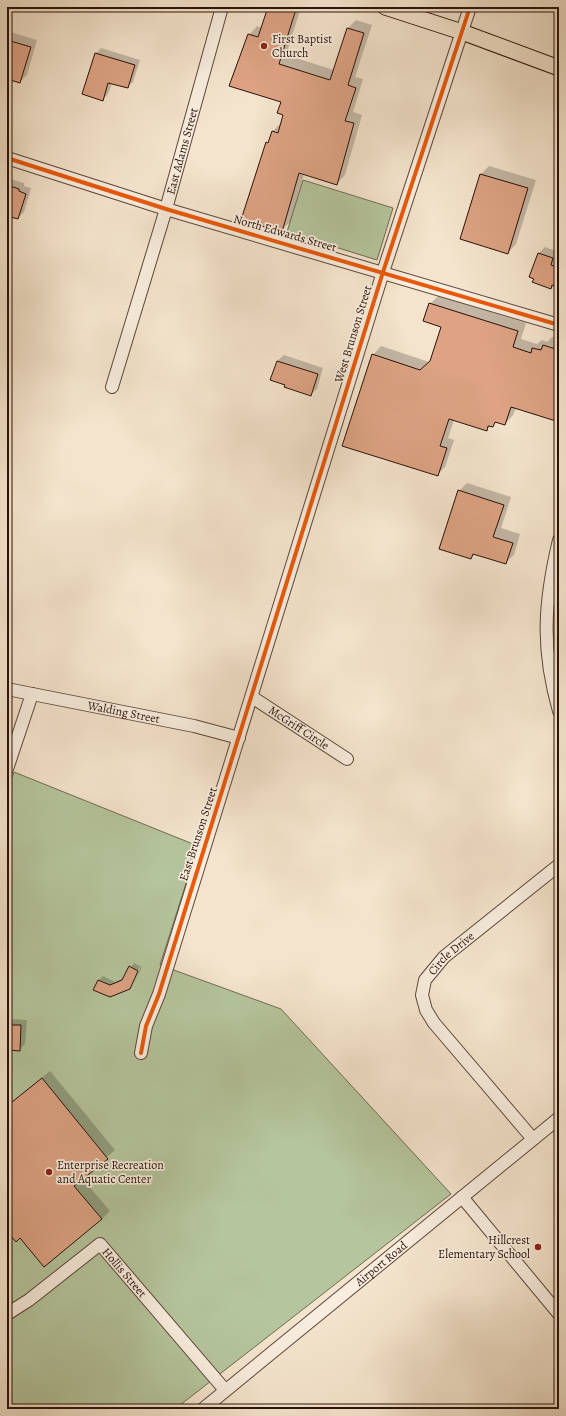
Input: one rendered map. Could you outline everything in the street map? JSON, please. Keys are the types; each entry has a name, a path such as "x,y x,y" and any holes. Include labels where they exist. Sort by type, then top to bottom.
{"main road":[{"path":"385,7 462,32 559,68"}],"street":[{"name":"East Adams Street","path":"112,387 166,209 222,7"},
{"name":"West Brunson Street","path":"275,622 383,272 470,7"},
{"name":"North Edwards Street","path":"7,158 166,209 559,325"},
{"path":"559,540 555,573 545,622 546,651 559,711"},
{"name":"East Brunson Street","path":"141,1053 146,1026 159,994 275,622"},
{"name":"Walding Street","path":"7,689 194,726 239,738"},
{"path":"7,769 32,694"},
{"name":"McGriff Circle","path":"252,697 347,759"},
{"name":"Circle Drive","path":"533,1139 434,1023 426,1010 422,995 425,980 444,957 559,865"},
{"name":"Airport Road","path":"203,1409 559,1118"},
{"path":"462,1197 559,1314"},
{"name":"Hollis Street","path":"7,1314 29,1300 100,1244 225,1390"}],"green space":[{"path":"303,180 393,208 377,260 287,232"},
{"path":"14,772 198,846 160,965 281,1009 451,1194 175,1409 7,1409 7,792"}],"building":[{"path":"268,7 290,7 296,9 279,64 330,80 347,28 364,33 348,85 356,88 345,121 354,123 337,185 299,173 282,232 241,220 266,142 268,143 272,131 278,133 283,115 277,113 281,102 229,86 248,34 258,37"},
{"path":"7,40 31,47 20,83 7,79"},
{"path":"95,53 135,65 128,88 108,83 103,101 82,94"},
{"path":"480,174 528,188 508,254 460,239"},
{"path":"7,185 19,189 19,191 26,194 18,219 7,216"},
{"path":"538,253 553,258 551,265 559,268 557,287 552,285 551,289 532,282 534,279 529,277"},
{"path":"429,303 518,331 513,347 531,353 532,348 541,350 543,345 559,350 559,422 511,407 505,425 495,422 493,427 488,426 487,431 449,419 440,446 447,448 438,476 342,446 372,354 420,370 430,361 441,327 423,321"},
{"path":"277,361 318,374 311,396 284,387 285,385 270,380"},
{"path":"458,490 504,505 493,537 513,543 506,564 473,554 471,559 439,549"},
{"path":"129,966 138,971 130,989 110,997 93,990 98,980 110,985 122,980"},
{"path":"7,1025 21,1025 20,1051 7,1050"},
{"name":"Enterprise Recreation and Aquatic Center","path":"42,1078 108,1159 74,1186 102,1219 44,1267 20,1238 16,1242 7,1231 7,1106"}],"cycle path":[{"path":"141,1053 146,1026 159,994 383,272 470,7"},
{"path":"7,158 166,209 559,325"}],"place":[{"name":"First Baptist Church","path":"264,46"},
{"name":"Enterprise Recreation and Aquatic Center","path":"49,1172"},
{"name":"Hillcrest Elementary School","path":"538,1247"}]}
